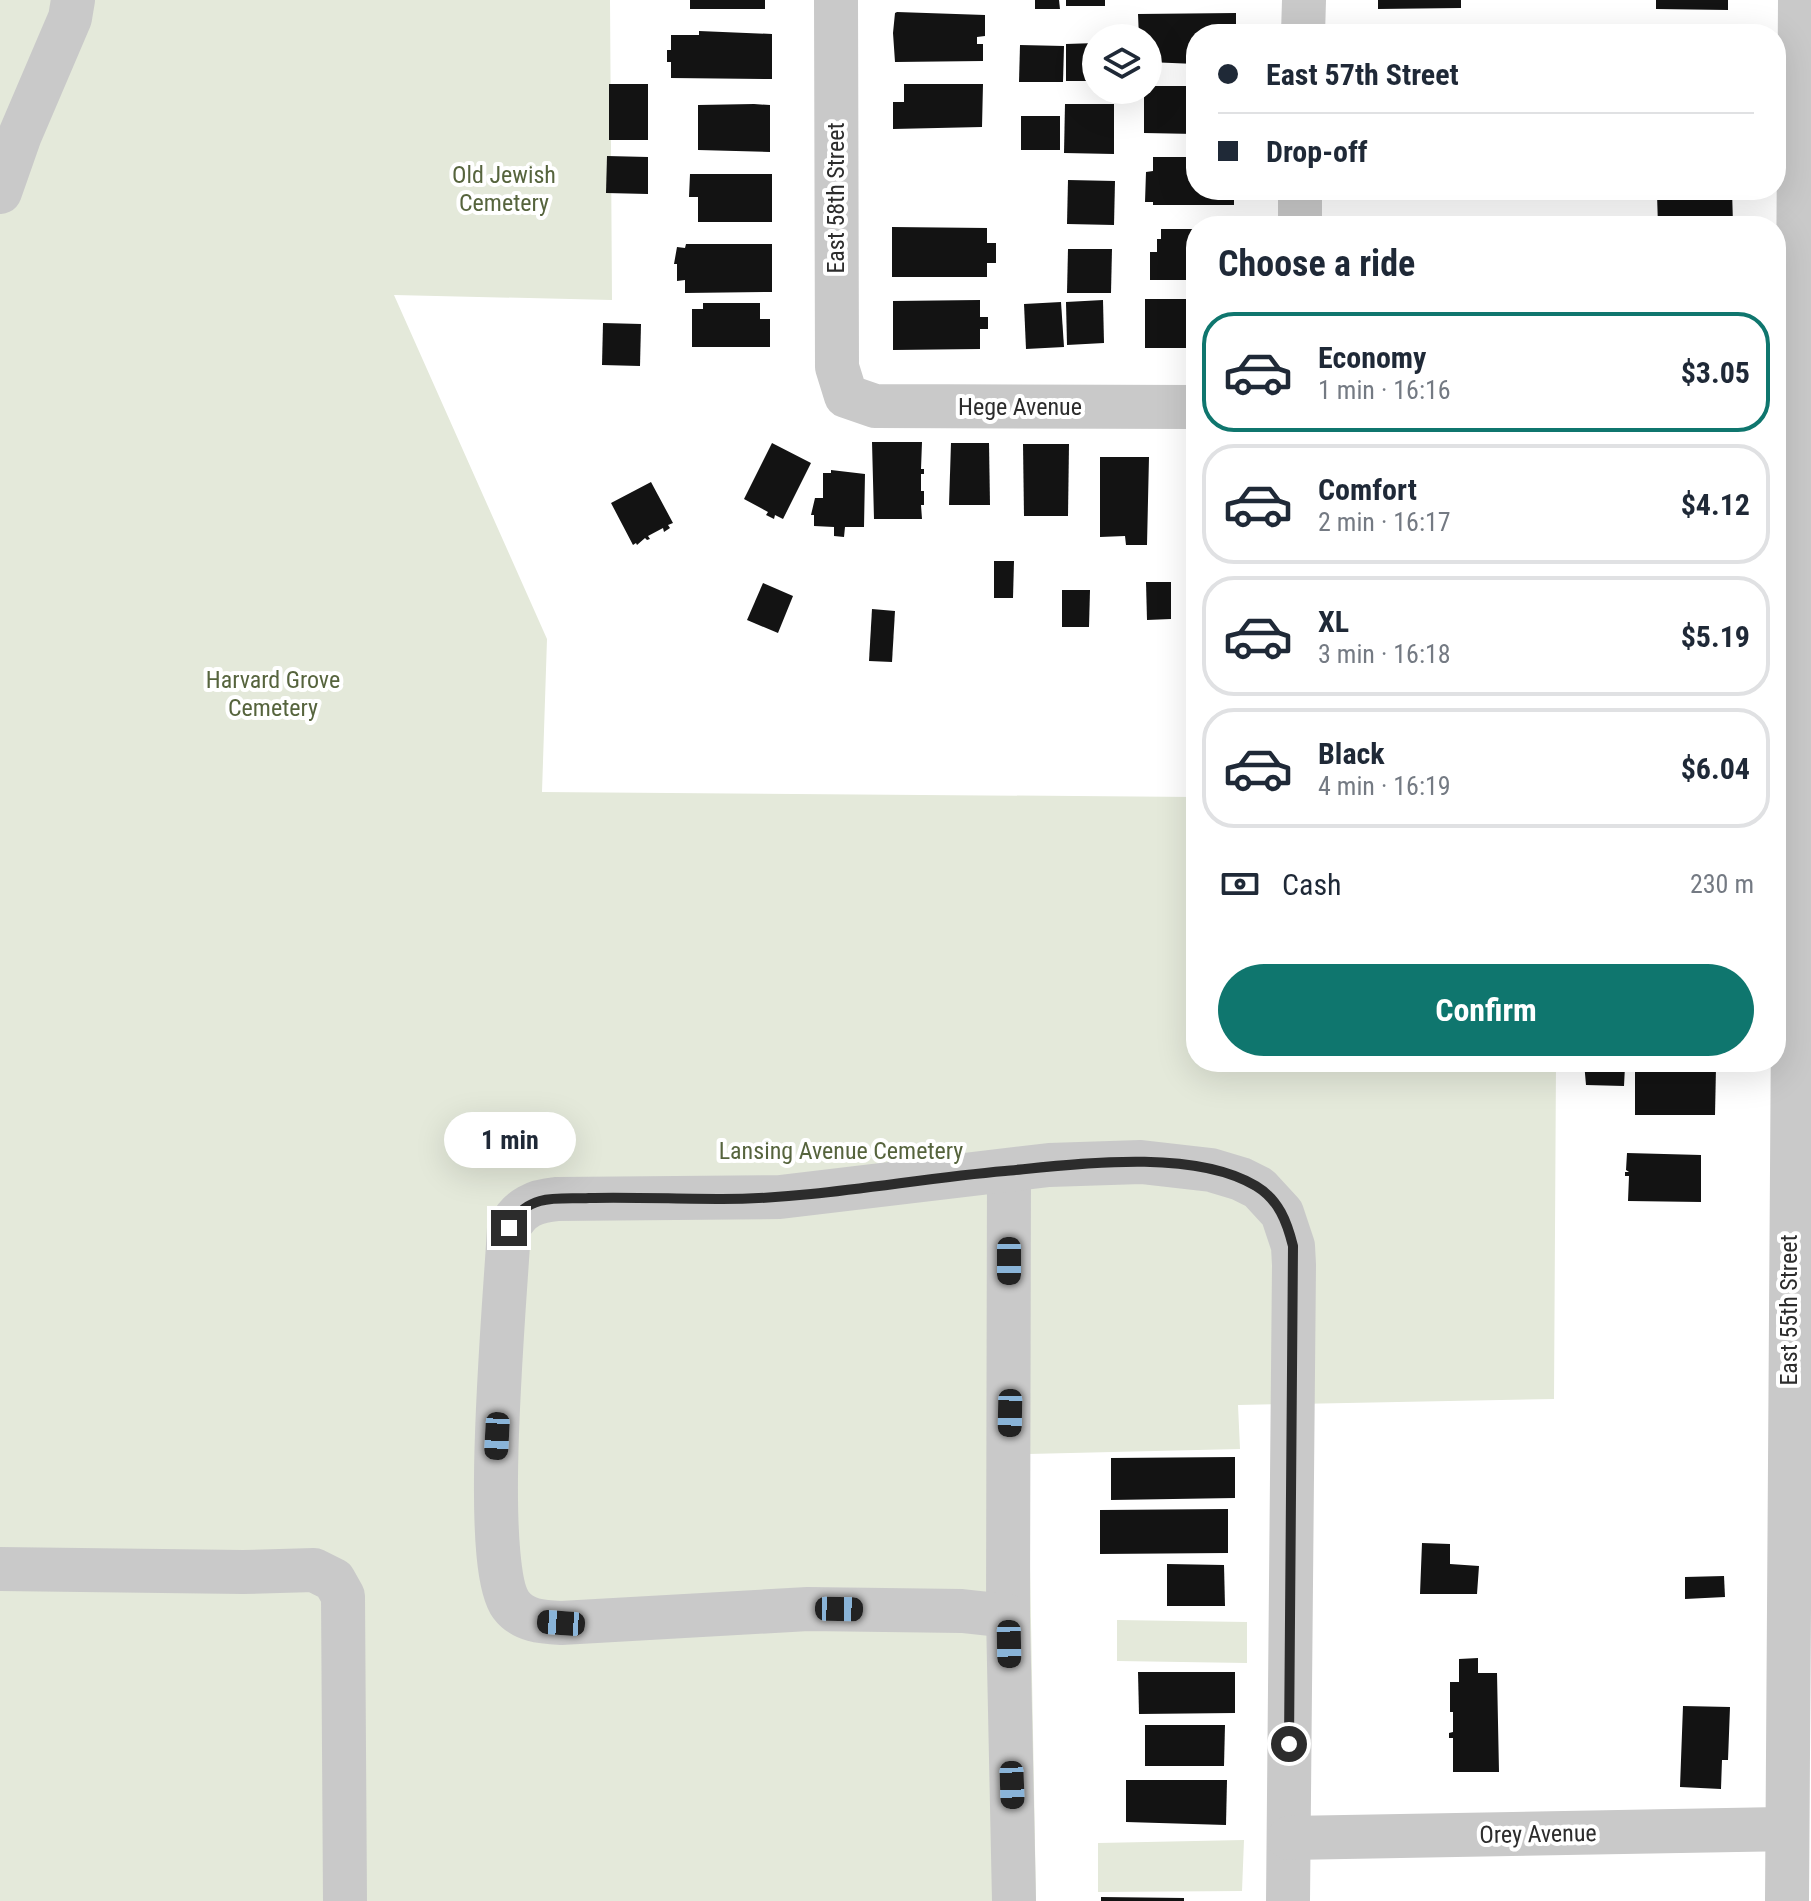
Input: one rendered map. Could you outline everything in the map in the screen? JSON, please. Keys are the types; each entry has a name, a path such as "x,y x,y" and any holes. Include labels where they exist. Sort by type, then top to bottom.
{"street":[{"path":"0,192 20,135 70,18 73,0"},
{"name":"East 58th Street","path":"836,0 837,367 846,396"},
{"path":"1303,24 1304,0"},
{"name":"East 55th Street","path":"1787,1901 1787,403 1800,0"},
{"name":"Hege Avenue","path":"846,396 875,406 1186,407"},
{"path":"1008,1616 962,1611 808,1609 646,1616 575,1623 538,1622 521,1615 503,1592 499,1569 496,1465 509,1228 516,1215 541,1201 557,1199 780,1197 1092,1162 1141,1162 1211,1170 1259,1188 1282,1213 1293,1246 1288,1901"},
{"path":"1009,1171 1008,1616 1014,1901"},
{"path":"0,1569 314,1570 334,1580 343,1596 345,1901"},
{"name":"Orey Avenue","path":"1289,1838 1787,1829"}],"green space":[{"path":"0,0 610,0 612,300 394,295 547,639 542,792 1186,797 1186,1072 1556,1072 1554,1399 1238,1405 1240,1449 1028,1454 1036,1901 0,1901"},
{"path":"1117,1620 1247,1622 1247,1663 1117,1661"},
{"path":"1244,1840 1242,1891 1098,1892 1098,1843"}],"building":[{"path":"690,0 765,0 765,9 690,9"},
{"path":"1035,0 1059,0 1060,9 1035,9"},
{"path":"1066,0 1105,0 1105,6 1066,6"},
{"path":"1378,0 1461,0 1461,8 1378,9"},
{"path":"1656,0 1728,0 1728,10 1656,9"},
{"path":"897,12 985,15 985,36 977,37 977,44 983,44 983,61 895,62 893,33"},
{"path":"1236,13 1236,24 1186,24 1186,64 1162,63 1162,24 1138,24 1138,14"},
{"path":"699,31 772,34 772,79 671,78 667,50 671,50 671,35 699,35"},
{"path":"1082,43 1082,81 1066,81 1066,44"},
{"path":"1020,45 1064,46 1063,82 1019,82"},
{"path":"609,84 648,84 648,140 609,140"},
{"path":"904,84 983,84 982,127 893,129 893,102 904,102"},
{"path":"1162,86 1186,86 1186,134 1144,133 1144,104 1162,104"},
{"path":"1065,104 1114,104 1114,154 1064,153"},
{"path":"698,105 770,105 770,152 698,150"},
{"path":"1021,116 1060,116 1060,150 1021,150"},
{"path":"607,156 648,157 648,194 606,193"},
{"path":"1153,157 1186,157 1186,200 1234,200 1234,205 1153,205 1153,202 1145,202 1146,172 1153,171"},
{"path":"690,174 772,174 772,222 698,222 698,197 689,197"},
{"path":"1068,180 1115,181 1114,225 1067,224"},
{"path":"1657,200 1732,200 1733,216 1658,216"},
{"path":"892,227 987,228 987,243 996,243 996,263 987,263 987,277 892,277"},
{"path":"1161,229 1186,229 1186,280 1150,280 1150,252 1157,252 1157,239 1161,239"},
{"path":"686,244 772,244 772,292 685,293 685,280 677,281 677,264 674,264 677,247 685,248"},
{"path":"1068,249 1112,249 1111,293 1067,293"},
{"path":"1145,299 1186,299 1186,348 1145,348"},
{"path":"980,300 980,317 988,317 988,329 980,329 980,349 893,350 893,301"},
{"path":"1103,300 1104,343 1067,345 1066,302"},
{"path":"1061,302 1064,347 1026,349 1024,304"},
{"path":"703,303 760,303 760,319 770,319 770,347 692,347 692,309 703,309"},
{"path":"603,323 641,324 640,366 602,365"},
{"path":"872,442 922,442 922,519 874,519"},
{"path":"772,443 811,463 783,519 766,515 768,512 744,499"},
{"path":"951,443 989,443 990,505 949,505"},
{"path":"1023,444 1069,444 1068,516 1024,516"},
{"path":"1100,457 1149,457 1147,545 1126,545 1125,536 1100,537"},
{"path":"831,470 865,474 864,527 845,527 844,537 834,536 834,527 814,526 814,515 811,515 815,498 823,498 823,473 831,473"},
{"path":"651,482 673,523 664,532 663,528 648,536 650,539 645,538 633,545 611,503"},
{"path":"994,561 1014,561 1013,598 994,598"},
{"path":"1146,582 1171,582 1171,619 1147,620"},
{"path":"763,583 793,596 778,633 747,620"},
{"path":"1062,590 1090,590 1089,627 1062,627"},
{"path":"872,609 895,611 892,662 869,661"},
{"path":"1585,1072 1625,1072 1624,1086 1586,1085"},
{"path":"1635,1072 1716,1072 1715,1115 1635,1115"},
{"path":"1627,1153 1701,1155 1701,1202 1628,1201 1629,1176 1625,1176 1625,1172 1629,1172 1626,1170"},
{"path":"1235,1457 1235,1498 1111,1500 1111,1458"},
{"path":"1228,1509 1228,1553 1100,1554 1100,1510"},
{"path":"1422,1543 1450,1544 1450,1564 1479,1566 1477,1594 1420,1594"},
{"path":"1167,1564 1224,1565 1225,1606 1167,1606"},
{"path":"1724,1576 1725,1597 1685,1599 1685,1577"},
{"path":"1478,1658 1478,1673 1497,1673 1499,1772 1453,1772 1453,1738 1449,1738 1449,1733 1453,1732 1450,1682 1459,1682 1459,1659"},
{"path":"1138,1672 1235,1672 1235,1713 1139,1714"},
{"path":"1683,1706 1730,1707 1728,1760 1722,1760 1721,1789 1680,1787"},
{"path":"1145,1725 1225,1725 1224,1766 1145,1766"},
{"path":"1126,1780 1227,1780 1226,1825 1126,1822"},
{"path":"1101,1897 1184,1898 1184,1901 1101,1901"}],"route":[{"path":"509,1228 516,1215 526,1207 557,1199 780,1197 1092,1162 1141,1162 1211,1170 1259,1188 1282,1213 1293,1246 1289,1744"}],"park label":[{"name":"Old Jewish Cemetery","path":"504,189"},
{"name":"Harvard Grove Cemetery","path":"273,694"},
{"name":"Lansing Avenue Cemetery","path":"841,1151"}]}
